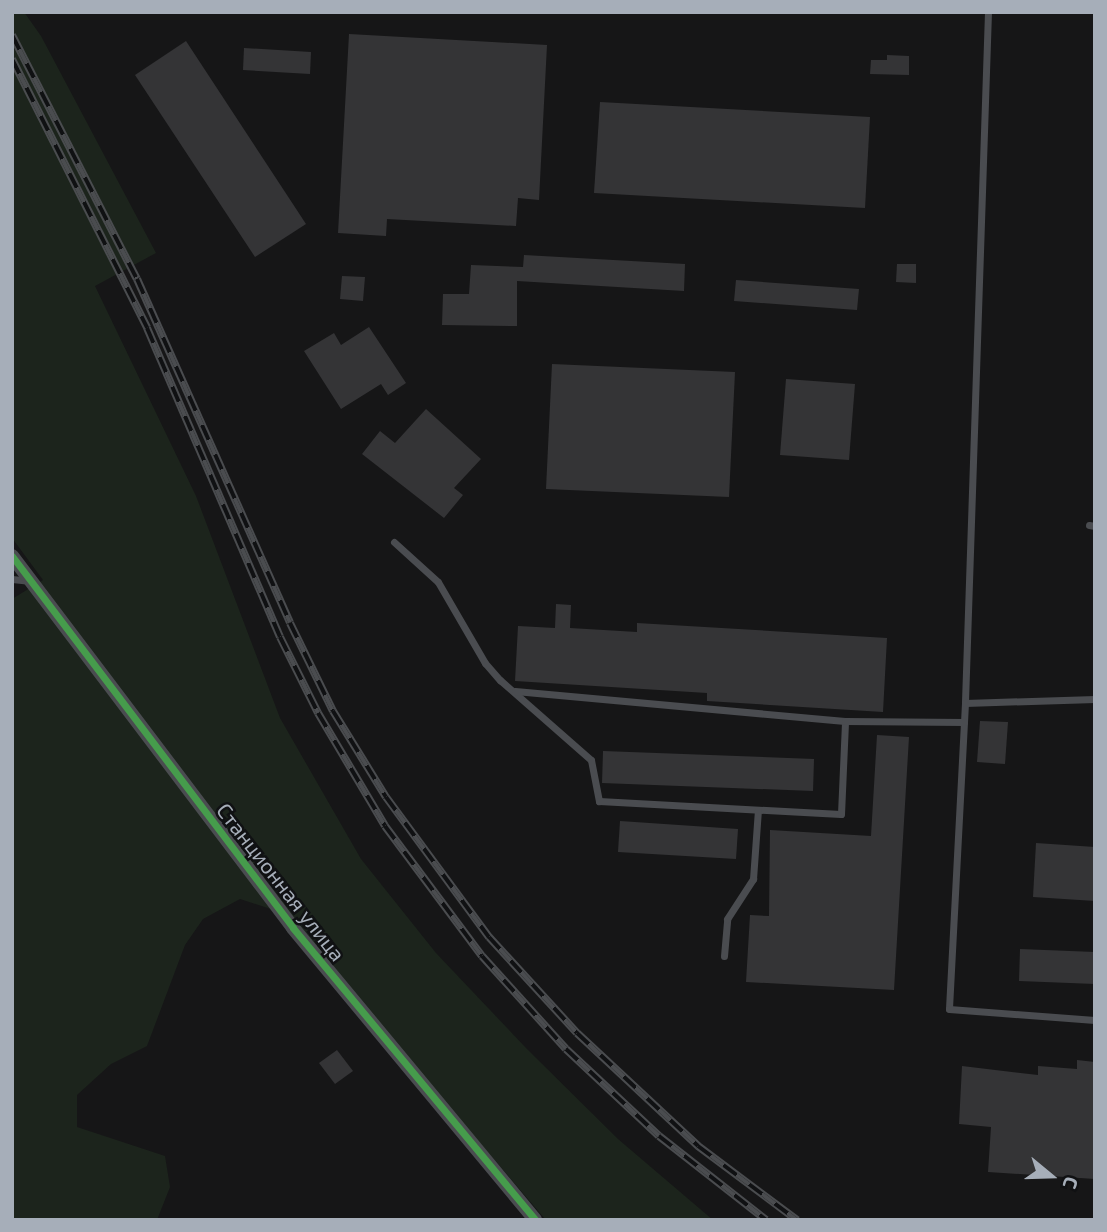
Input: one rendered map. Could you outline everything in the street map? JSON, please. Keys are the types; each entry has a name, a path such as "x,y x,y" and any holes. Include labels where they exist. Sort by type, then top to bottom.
{"street":[{"name":"Станционная улица","path":"12,556 293,928 535,1220"}],"lane":[{"path":"988,12 965,703 949,1009 1095,1020"},
{"path":"394,542 438,582 485,663 590,760 599,801 841,814 845,721"},
{"path":"12,579 32,582"},
{"path":"514,691 845,721 964,722"},
{"path":"965,703 1095,699"},
{"path":"724,956 727,919 753,879 758,810"}],"shaded area":[{"path":"12,12 24,12 41,36 156,253 95,286 196,496 280,718 361,859 436,953 527,1049 618,1139 713,1220 546,1220 283,913 240,899 203,919 185,945 147,1046 111,1064 77,1095 77,1127 165,1156 170,1187 157,1220 12,1220 12,599 43,580 12,538"}],"building":[{"path":"349,34 547,45 539,200 518,198 516,226 387,219 386,236 338,233"},
{"path":"186,41 306,224 255,257 135,75"},
{"path":"244,48 311,52 310,74 243,70"},
{"path":"887,55 909,56 909,75 870,74 871,60 887,60"},
{"path":"600,102 870,117 865,208 594,193"},
{"path":"524,255 685,264 684,291 517,281 517,326 442,325 443,294 469,294 471,265 523,267"},
{"path":"897,264 916,264 916,283 896,282"},
{"path":"342,276 365,277 363,301 340,299"},
{"path":"736,280 859,289 857,310 734,301"},
{"path":"369,327 406,383 388,395 381,384 341,409 304,351 334,333 341,345"},
{"path":"552,364 735,372 729,497 546,489"},
{"path":"786,379 855,384 849,460 780,455"},
{"path":"426,409 481,459 454,488 463,495 444,518 362,454 380,431 395,443"},
{"path":"556,604 571,605 570,628 637,632 637,623 887,638 883,712 707,701 707,693 515,681 518,626 555,628"},
{"path":"980,721 1008,722 1005,764 977,762"},
{"path":"877,735 909,737 894,990 746,982 750,915 769,916 770,830 871,836"},
{"path":"603,751 814,759 813,791 602,783"},
{"path":"620,821 738,829 736,859 618,852"},
{"path":"1036,843 1095,847 1095,901 1033,897"},
{"path":"1020,949 1095,952 1095,984 1019,981"},
{"path":"337,1050 353,1071 335,1084 319,1063"},
{"path":"1077,1060 1095,1062 1095,1179 988,1172 991,1127 959,1124 962,1066 1038,1075 1038,1066 1077,1069"}],"railway":[{"path":"12,35 137,279 290,623 333,711 386,797 489,937 577,1033 698,1146 797,1220"},
{"path":"12,59 147,328 280,637 318,713 385,826 482,956 566,1049 659,1136 766,1220"}],"cycle path":[{"path":"12,556 293,928 535,1220"}]}
